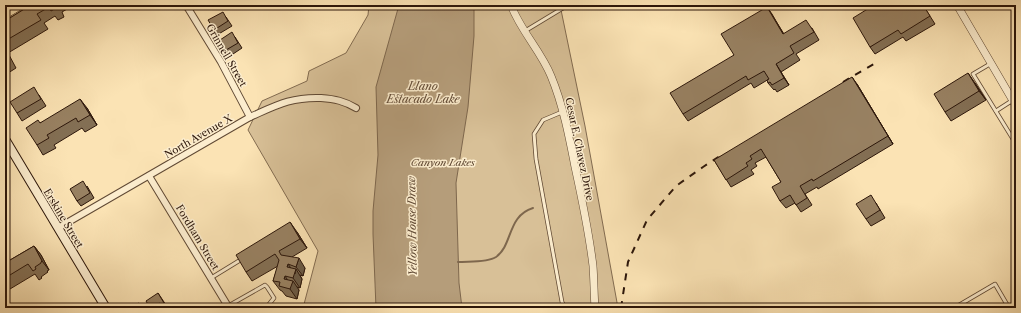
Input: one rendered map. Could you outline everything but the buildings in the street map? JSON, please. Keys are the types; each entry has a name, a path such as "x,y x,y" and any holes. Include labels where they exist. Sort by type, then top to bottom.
{"main road":[{"path":"5,14 20,5"},
{"name":"Erskine Street","path":"5,139 106,308"}],"street":[{"name":"Grinnell Street","path":"186,5 221,62 250,117"},
{"name":"Cesar E. Chavez Drive","path":"511,5 514,14 551,74 562,112 579,186 593,266 595,308"},
{"path":"957,5 1014,103"},
{"name":"North Avenue X","path":"58,228 250,117 279,104 301,98 336,99 347,102 356,108"},
{"name":"Fordham Street","path":"149,176 229,307"}],"lane":[{"path":"525,31 568,5"},
{"path":"968,77 991,63"},
{"path":"973,74 1016,144"},
{"path":"996,111 1014,103"},
{"path":"562,112 543,120 534,134 536,159 562,302 565,308"},
{"path":"211,278 244,258"},
{"path":"954,308 995,284 1009,308"},
{"path":"229,307 265,285 268,287 274,298 266,308"}],"green space":[{"name":"Canyon Lakes","path":"369,5 560,5 585,126 618,308 303,308 318,251 248,130 262,101 307,81 309,71 346,53 368,15"}],"water":[{"name":"Llano Estacado Lake","path":"399,5 474,5 474,36 468,107 456,183 459,283 462,308 376,308 373,211 378,155 376,87"}],"waterway":[{"path":"458,262 483,261 496,257 501,252 514,224 519,217 533,208"}],"railway":[{"path":"843,82 879,61"},
{"path":"621,308 628,262 647,220 676,186 723,154"}],"water label":[{"name":"Yellow House Draw","path":"412,226"}]}
